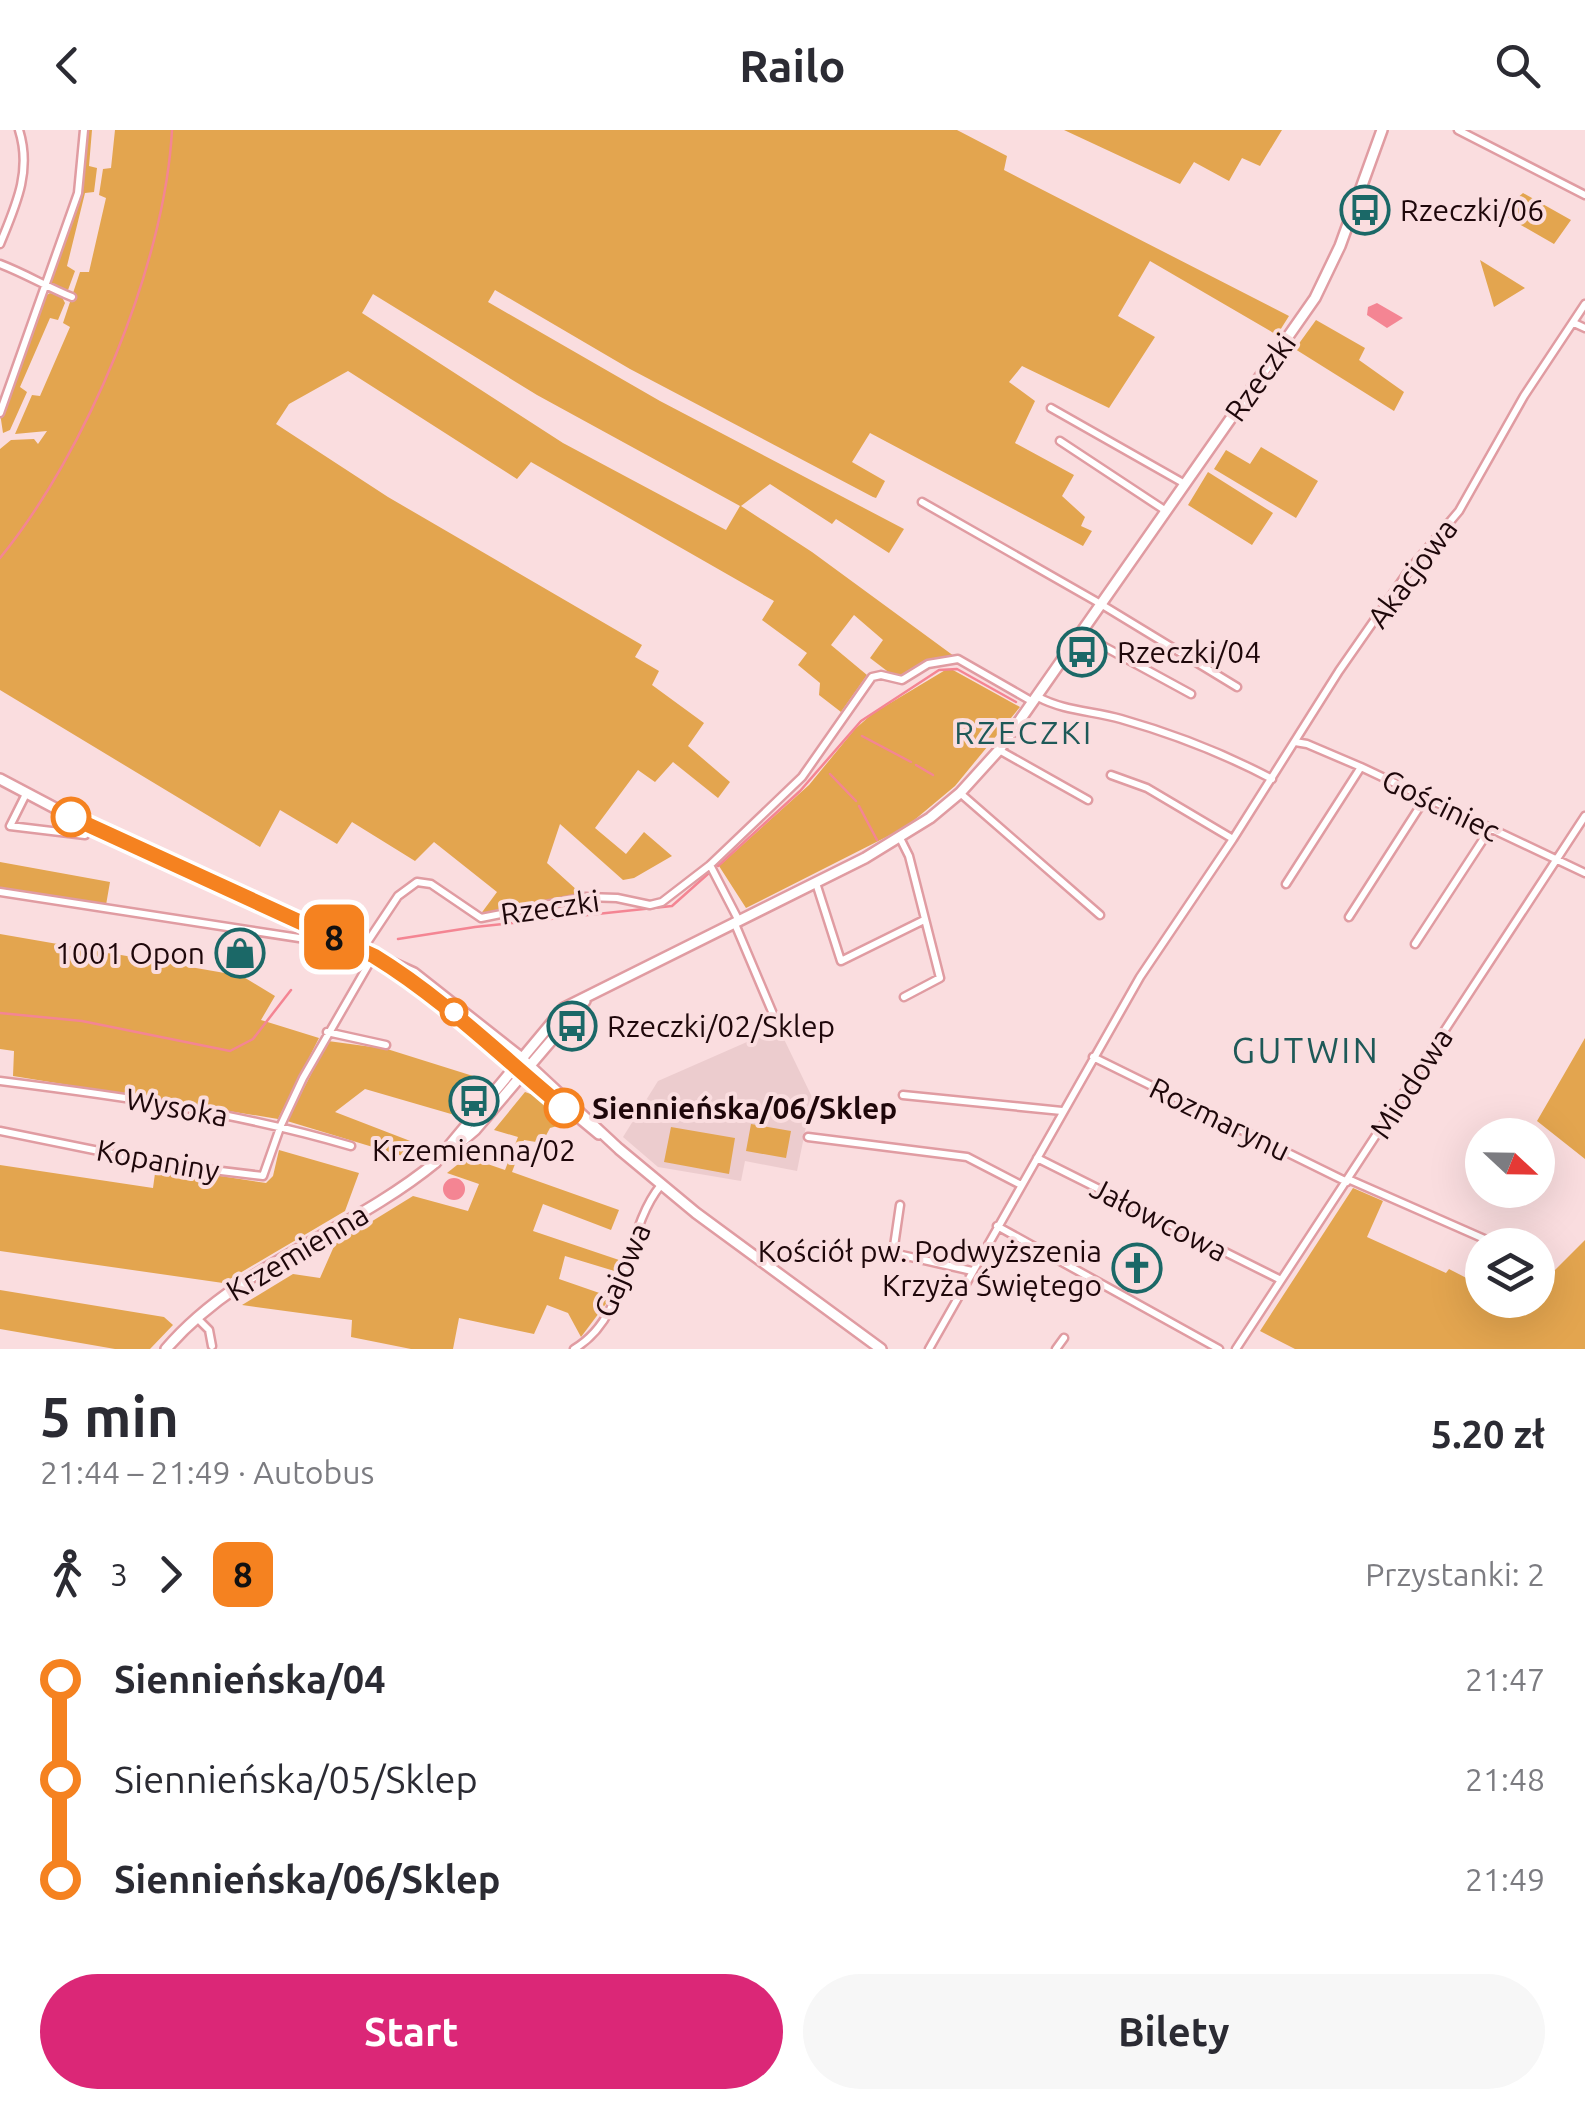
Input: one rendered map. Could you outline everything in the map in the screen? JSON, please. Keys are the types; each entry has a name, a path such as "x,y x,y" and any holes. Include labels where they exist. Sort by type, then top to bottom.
{"main road":[{"name":"Rzeczki","path":"518,1061 564,1008 900,838 960,793 1036,700 1326,280 1382,130"},
{"path":"0,779 89,826 414,973 662,1185 733,1242 882,1349"},
{"name":"Rzeczki","path":"526,1069 590,996"},
{"name":"Krzemienna","path":"435,1163 518,1061"},
{"name":"Krzemienna","path":"166,1349 196,1317 232,1290 386,1198 435,1163 475,1130 526,1069"}],"street":[{"path":"0,244 23,182 26,160 19,130"},
{"path":"0,412 81,180 84,130"},
{"path":"1458,130 1585,195"},
{"path":"0,264 72,297"},
{"name":"Akacjowa","path":"929,1349 1140,977 1410,569 1459,512 1524,396 1585,304"},
{"path":"1574,322 1585,328"},
{"path":"1051,408 1185,484"},
{"path":"1060,441 1166,511"},
{"path":"922,502 1236,687"},
{"path":"1081,634 1191,694"},
{"name":"Rzeczki","path":"362,950 398,896 417,882 431,884 481,918 586,897 616,898 650,906 662,902 710,865 802,777 872,677 902,680 928,664 958,659 1036,700 1112,716 1197,742 1272,779"},
{"name":"Gościniec","path":"1295,742 1361,767 1585,874"},
{"path":"998,750 1088,800"},
{"path":"1286,884 1361,767"},
{"path":"1111,775 1147,788 1233,839"},
{"path":"960,793 1100,916"},
{"path":"26,794 10,826 85,835 89,826"},
{"path":"1349,916 1426,797"},
{"name":"Miodowa","path":"1236,1349 1585,816"},
{"path":"1415,944 1490,829"},
{"path":"900,838 909,856 940,978 904,997"},
{"path":"710,865 779,1028"},
{"path":"816,882 841,961 924,920"},
{"path":"0,892 325,942 329,935"},
{"path":"281,1125 327,1032 374,956"},
{"path":"327,1032 386,1045"},
{"name":"Rozmarynu","path":"1092,1057 1348,1181 1465,1231"},
{"name":"Wysoka","path":"0,1081 156,1101 281,1125 351,1146"},
{"path":"902,1096 1062,1111"},
{"name":"Kopaniny","path":"0,1131 164,1164 259,1177 266,1173 281,1125"},
{"path":"808,1138 967,1156 1021,1184"},
{"name":"Jałowcowa","path":"1036,1158 1282,1280"},
{"name":"Gajowa","path":"574,1349 592,1335 610,1309 640,1228 662,1185"},
{"path":"900,1205 894,1253 972,1272"},
{"path":"998,1226 1219,1349"},
{"path":"196,1317 209,1330 212,1346"},
{"path":"1056,1349 1064,1338"}],"shaded area":[{"path":"84,130 92,130 89,166 97,168 94,192 85,193 67,266 75,271 68,290 47,282 78,193"},
{"path":"115,130 957,130 1007,156 1004,170 1289,316 1277,335 1150,261 1118,316 1155,337 1109,408 1022,366 1009,382 1035,401 1015,443 1074,475 1062,496 1085,517 1081,526 1092,531 1083,546 870,433 852,462 885,481 873,497 630,369 495,290 488,302 660,401 904,529 889,553 836,519 832,524 770,484 741,506 812,552 958,659 900,676 891,674 870,658 883,640 854,615 831,645 867,675 841,712 819,695 820,683 798,665 807,653 762,620 774,601 531,462 517,479 348,371 289,404 276,424 388,497 642,645 635,657 659,671 652,685 704,723 688,746 730,782 718,798 673,762 655,782 638,770 595,828 626,854 644,832 672,856 634,878 623,880 560,824 547,863 577,894 480,915 497,892 434,842 415,861 352,822 337,844 280,810 260,847 0,690 0,449 11,440 34,439 38,444 47,431 15,434 32,395 40,396 70,327 63,323 80,272 89,272 106,198 99,195 103,169 111,168","holes":["373,294 537,395 740,506 726,530 563,443 362,313"]},
{"path":"1064,130 1282,130 1260,166 1242,158 1229,181 1194,162 1180,184"},
{"path":"1523,193 1571,220 1554,244 1500,213"},
{"path":"1480,260 1525,288 1494,307"},
{"path":"50,293 62,297 65,303 58,320 50,318 20,387 27,392 10,430 3,433 0,413 42,298"},
{"path":"1377,303 1403,318 1387,328 1367,315 1368,307"},
{"path":"1316,320 1365,348 1359,360 1404,392 1394,411 1295,349"},
{"path":"1261,447 1318,481 1296,518 1214,469 1226,450 1250,464"},
{"path":"1208,472 1273,513 1252,545 1188,505"},
{"path":"947,669 1020,707 955,786 906,827 746,908 719,866 809,785 872,714"},
{"path":"0,862 110,882 106,905 0,888"},
{"path":"0,934 242,976 275,996 261,1020 319,1038 278,1119 13,1076 14,1051 0,1049"},
{"path":"772,1031 782,1035 812,1097 797,1171 745,1161 741,1181 658,1167 623,1137 658,1081"},
{"path":"1585,1038 1585,1159 1555,1135 1555,1118 1539,1118"},
{"path":"328,1041 387,1049 489,1081 458,1116 365,1089 335,1112 431,1149 419,1161 287,1121"},
{"path":"525,1092 542,1098 576,1121 550,1128 542,1143 524,1140 512,1172 619,1210 611,1230 543,1204 533,1231 625,1262 621,1273 565,1256 559,1279 611,1297 581,1337 568,1313 547,1305 534,1334 459,1318 453,1349 411,1349 351,1337 352,1320 242,1305 293,1274 320,1278 335,1244 413,1196 468,1211 479,1184 447,1173 467,1157 505,1170 518,1137 494,1130"},
{"path":"751,1124 791,1131 786,1158 746,1151"},
{"path":"671,1127 735,1138 729,1174 664,1162"},
{"path":"279,1150 359,1173 345,1211 223,1283 0,1251 0,1165 153,1188 156,1166 266,1183 273,1176"},
{"path":"450,1178 458,1178 465,1189 458,1200 450,1200 443,1193 443,1185"},
{"path":"1353,1188 1383,1201 1367,1237 1446,1273 1449,1269 1465,1277 1465,1318 1555,1318 1555,1270 1585,1240 1585,1349 1295,1349 1260,1331"},
{"path":"0,1290 164,1317 173,1325 150,1349 115,1349 0,1329"}],"waterway":[{"path":"0,558 62,466 116,355 154,239 172,130"},
{"path":"718,866 800,791 861,721 939,670 957,669 1016,702"},
{"path":"862,736 911,762"},
{"path":"916,765 933,775"},
{"path":"830,774 856,801"},
{"path":"859,806 877,840"},
{"path":"398,939 672,906 709,873"},
{"path":"0,1013 82,1021 230,1051 253,1039 291,990"}],"bus line":[{"name":"8","path":"71,817 374,956 462,1018 564,1108"}],"place":[{"name":"Rzeczki/06","path":"1365,210"},
{"name":"Rzeczki/04","path":"1082,652"},
{"name":"1001 Opon","path":"240,953"},
{"name":"Rzeczki/02/Sklep","path":"572,1026"},
{"name":"Krzemienna/02","path":"474,1101"},
{"name":"Siennieńska/06/Sklep","path":"564,1108"},
{"name":"Kościół pw. Podwyższenia Krzyża Świętego","path":"1137,1268"}],"district":[{"name":"RZECZKI","path":"1024,732"},
{"name":"GUTWIN","path":"1306,1050"}]}
